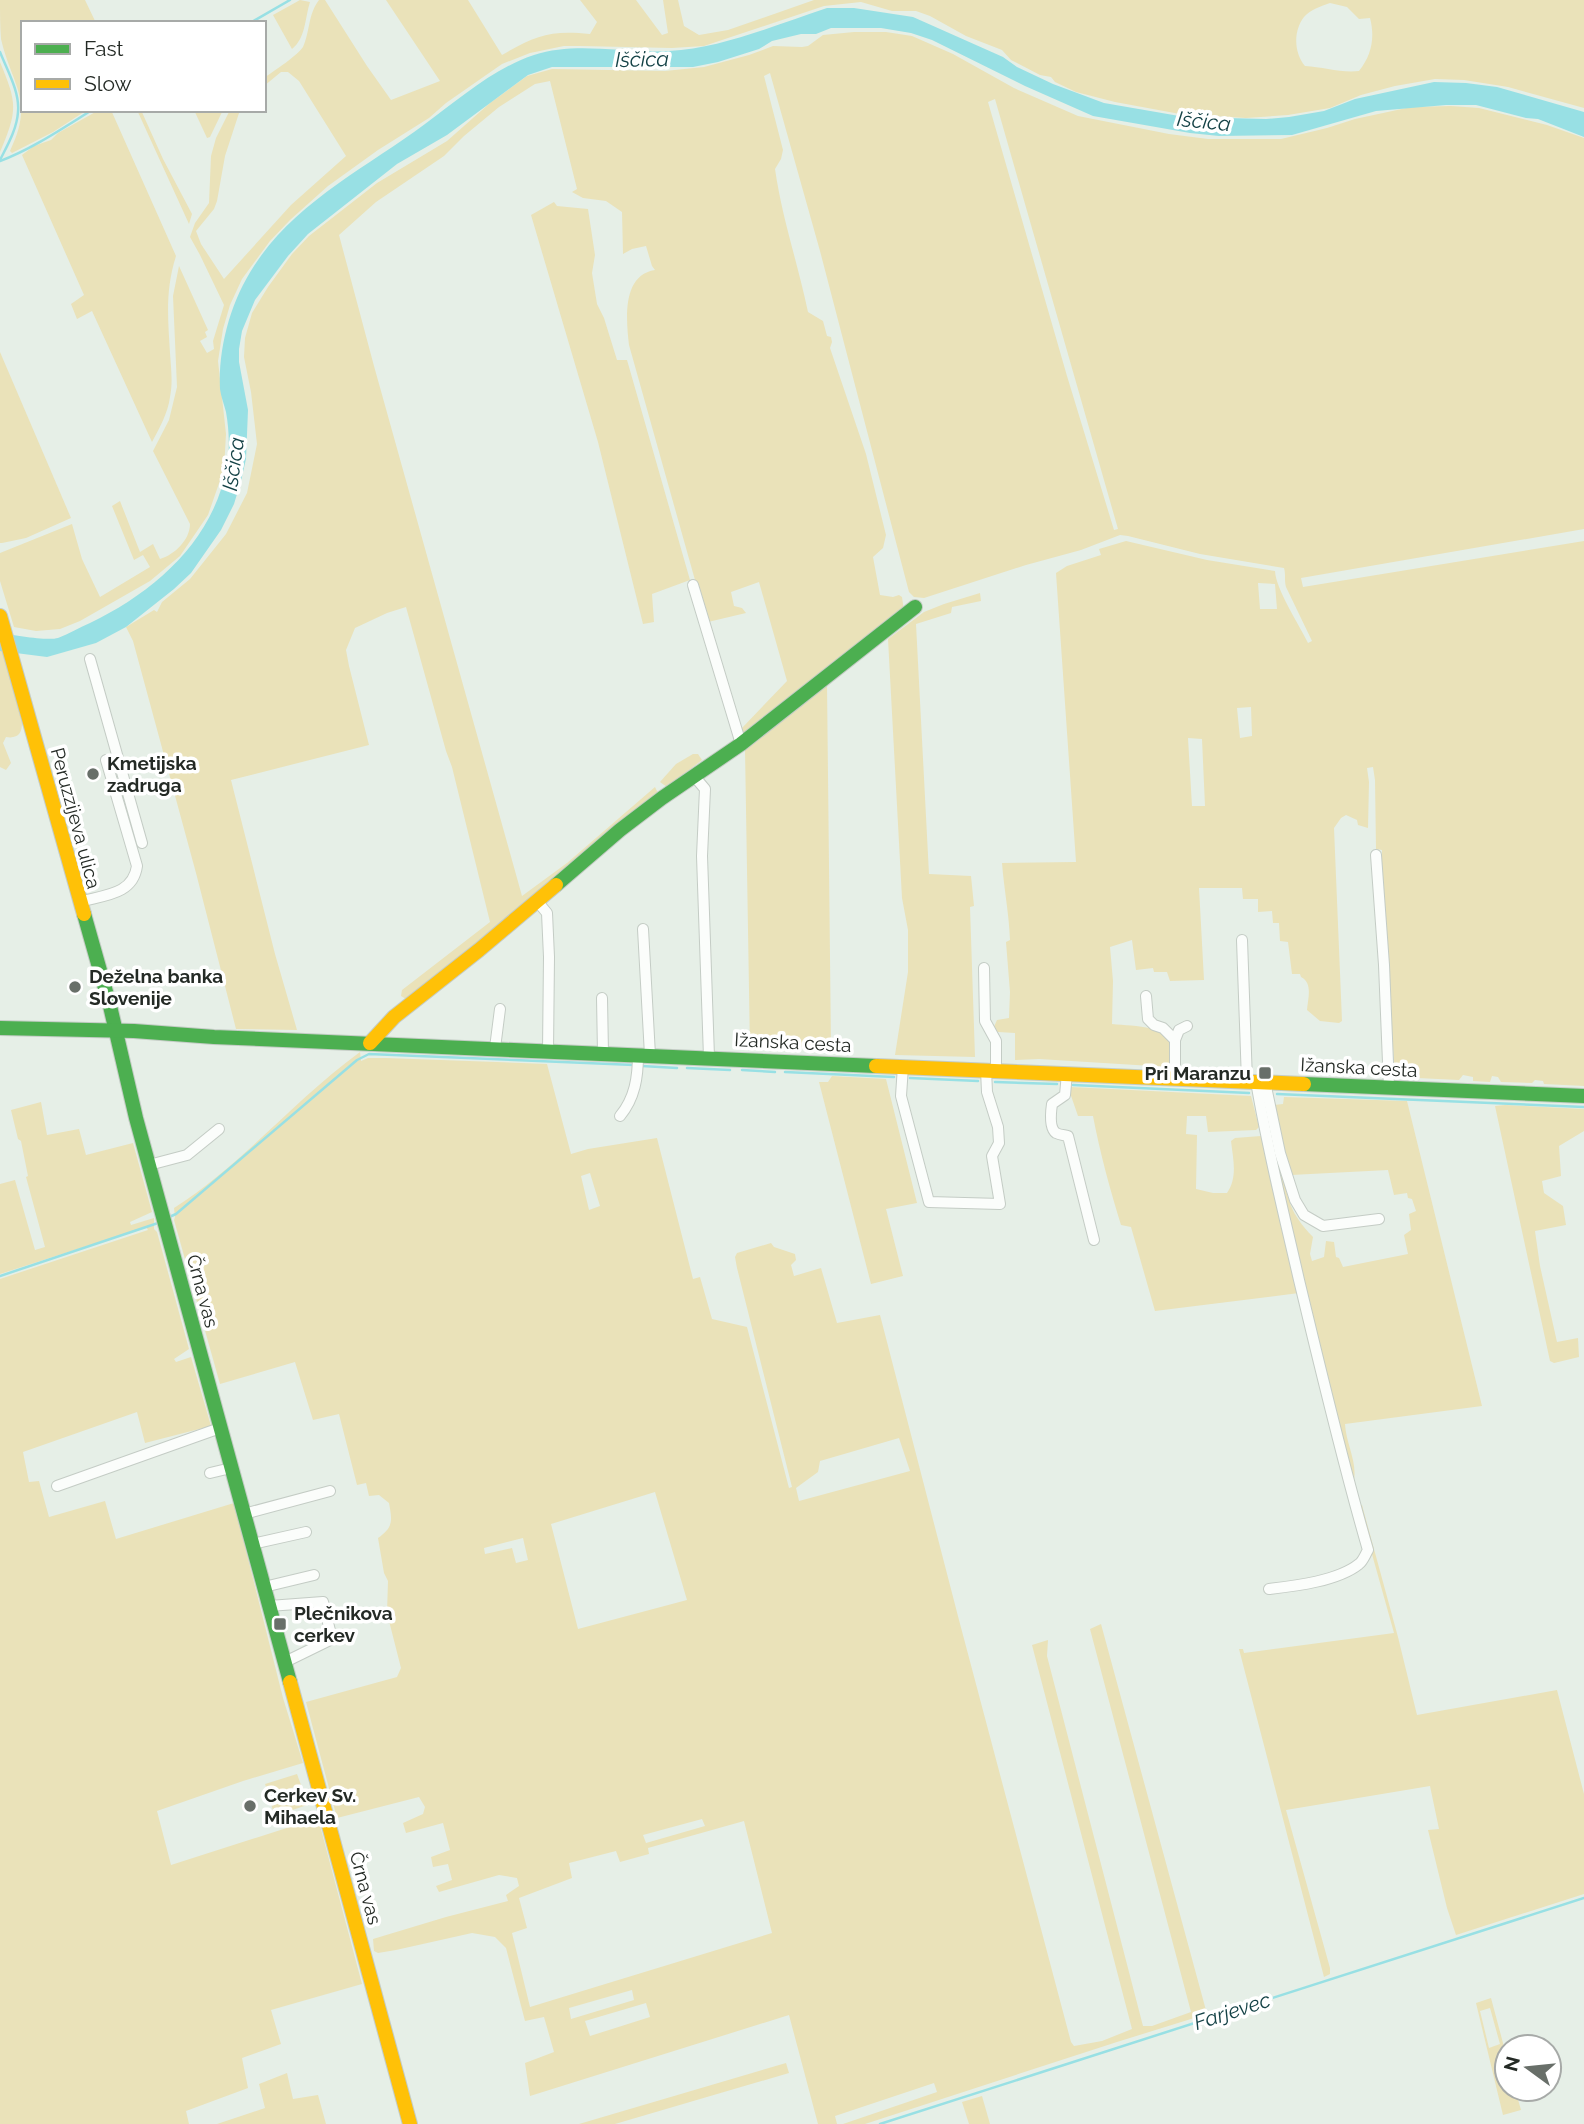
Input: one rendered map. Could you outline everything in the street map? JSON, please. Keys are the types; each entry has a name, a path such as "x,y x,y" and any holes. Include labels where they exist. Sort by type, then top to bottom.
{"street":[{"path":"693,585 741,744"},
{"path":"370,1043 394,1017 479,950 620,830 741,744 915,607"},
{"name":"Peruzzijeva ulica","path":"0,616 116,1031"},
{"path":"90,659 142,844"},
{"path":"79,902 124,889 135,876 137,866 106,760"},
{"path":"694,776 705,789 702,856 709,1057"},
{"path":"1376,855 1389,1087"},
{"path":"537,901 547,913 548,1051"},
{"path":"620,1116 629,1105 644,1055 643,929"},
{"path":"1242,940 1256,1081 1268,1146 1345,1472 1368,1550 1361,1563 1345,1572 1307,1584 1269,1589"},
{"path":"903,1066 901,1096 929,1202 1000,1205 992,1156 999,1143 998,1127 986,1092 996,1041 985,1021 984,968"},
{"path":"1146,996 1148,1019 1163,1028 1175,1040"},
{"path":"602,998 603,1053"},
{"path":"495,1048 500,1009"},
{"path":"1175,1078 1175,1040 1179,1030 1186,1026"},
{"name":"Ižanska cesta","path":"0,1028 1584,1096"},
{"name":"Črna vas","path":"116,1031 126,1079 410,2124"},
{"path":"1067,1073 1065,1095 1052,1104 1053,1129 1056,1133 1068,1136 1094,1240"},
{"path":"1256,1081 1295,1200 1304,1215 1323,1226 1379,1219"},
{"path":"149,1164 187,1154 219,1129"},
{"path":"57,1486 220,1427"},
{"path":"210,1473 231,1468"},
{"path":"244,1514 330,1491"},
{"path":"252,1544 306,1532"},
{"path":"264,1587 314,1574"},
{"path":"269,1606 323,1602 332,1639 285,1662"}],"shaded area":[{"path":"0,0 85,0 95,21 21,21 21,106 1,39"},
{"path":"300,0 310,2 303,33 292,49 273,15"},
{"path":"319,0 325,0 391,100 440,81 386,0 468,0 502,55 544,36 590,34 597,22 580,0 636,0 662,35 668,33 663,0 678,0 684,26 699,35 728,30 814,0 1584,0 1584,108 1508,87 1464,80 1435,79 1361,95 1330,108 1288,115 1246,118 1180,114 1076,92 1055,82 1051,77 1040,75 1011,60 1002,50 966,36 930,16 916,11 892,11 861,2 824,6 704,46 564,46 530,53 502,64 429,118 328,186 270,241 242,279 230,305 218,361 226,434 224,469 208,515 180,556 150,581 80,621 60,629 36,631 14,627 0,581 0,553 72,524 82,559 100,597 150,567 143,555 134,560 112,506 120,501 140,552 153,544 160,559 176,550 187,536 190,524 153,451 169,420 177,387 173,296 179,266 208,330 205,332 207,337 200,341 207,353 214,349 213,341 224,305 190,237 195,223 209,203 211,156 216,138 229,112 239,112 225,156 217,201 214,209 196,231 201,244 224,279 291,205 346,156 299,81 288,72 281,72 266,84 266,77 303,47","holes":["1330,3 1347,7 1359,19 1370,18 1372,32 1367,59 1359,71 1305,66 1301,61 1296,42 1298,29 1304,17 1312,10"]},
{"path":"886,32 912,36 953,54 1014,88 1078,116 1169,134 1208,139 1281,139 1411,107 1451,106 1479,108 1547,125 1584,138 1584,529 1301,578 1303,587 1584,541 1584,1086 1544,1084 1543,1081 1535,1080 1532,1083 1501,1082 1498,1077 1492,1076 1490,1082 1473,1081 1473,1077 1463,1075 1459,1080 1417,1078 1416,1075 1410,1074 1408,1078 1395,1077 1382,850 1376,849 1373,767 1367,768 1368,828 1358,825 1357,820 1346,815 1334,828 1342,1021 1320,1021 1307,1010 1307,983 1300,974 1292,974 1288,942 1280,941 1279,923 1273,923 1272,911 1258,912 1258,899 1243,899 1242,888 1199,888 1204,980 1170,981 1167,972 1154,972 1153,968 1136,970 1132,940 1110,947 1113,981 1112,1024 1157,1030 1165,1035 1172,1053 1168,1067 1015,1060 1015,1033 993,1029 997,1020 1009,1018 1006,942 1010,940 1002,863 1076,862 1056,573 1067,566 1101,555 1099,549 1126,541 1207,560 1275,571 1288,607 1308,643 1312,641 1286,587 1284,568 1200,554 1120,535 1081,550 924,598 914,597 909,592 820,251 770,73 764,76 783,150 775,169 808,312 823,321 827,336 831,337 830,348 866,454 886,535 883,548 873,557 880,595 902,597 904,611 743,735 742,728 787,681 759,582 731,592 734,606 742,608 746,613 708,622 629,345 627,311 631,289 644,274 655,270 646,246 623,254 622,212 606,201 583,198 572,192 577,189 550,81 535,84 499,107 444,156 376,202 339,235 522,896 567,863 655,787 658,793 409,1001 401,996 402,990 490,922 452,767 406,607 355,628 346,650 369,745 231,780 297,1030 236,1029 133,641 126,627 154,610 157,612 162,602 190,579 226,534 247,493 257,444 244,357 245,338 252,313 292,254 309,236 377,183 447,141 490,103 527,76 552,69 665,71 704,67 773,46 808,46 823,35","holes":["995,99 1118,529 1114,530 1067,376 988,102","1258,583 1275,584 1277,609 1260,609","1251,707 1252,736 1240,738 1237,708","1188,738 1202,739 1205,806 1192,806"]},
{"path":"0,62 10,87 13,107 10,126 0,152"},
{"path":"21,112 84,112 12,153 10,151"},
{"path":"95,112 112,112 176,256 168,304 171,392 165,415 152,442 92,311 77,319 71,304 84,295 22,155 34,146 51,140 58,133"},
{"path":"138,112 142,112 192,214 189,224"},
{"path":"195,112 222,112 210,137 207,138"},
{"path":"554,202 557,206 588,209 595,255 592,273 597,304 617,360 627,360 690,580 652,594 654,622 643,624 598,442 531,215"},
{"path":"0,352 71,518 26,538 2,543 0,543"},
{"path":"980,593 981,601 952,607 951,613 916,624 929,874 971,876 974,906 970,907 975,1057 895,1055 908,972 908,930 902,898 888,639 924,612"},
{"path":"0,651 3,651 22,723 18,734 6,737 3,743 11,763 6,770 0,767"},
{"path":"827,684 831,1048 787,1045 785,1051 779,1050 777,1045 773,1044 769,1050 750,1050 745,749"},
{"path":"698,754 702,760 667,787 660,782 676,764"},
{"path":"360,1052 361,1061 368,1058 386,1058 547,1064 571,1154 657,1138 693,1279 700,1277 712,1319 747,1327 789,1488 792,1487 737,1268 737,1253 771,1243 774,1247 795,1254 796,1260 791,1265 794,1276 821,1268 837,1323 880,1315 1071,2042 1074,2046 1102,2041 1132,2029 1032,1645 1048,1640 1047,1656 1143,2026 1152,2026 1191,2012 1090,1629 1101,1624 1207,2014 865,2124 843,2124 937,2092 934,2083 835,2116 837,2124 818,2124 789,2015 530,2096 525,2063 554,2052 544,2017 525,2021 506,1948 495,1937 472,1933 396,1950 378,1953 374,1951 373,1939 508,1901 506,1895 519,1886 517,1878 499,1875 439,1892 436,1886 452,1880 448,1864 433,1867 431,1857 450,1850 443,1823 406,1833 403,1823 423,1814 425,1807 419,1797 337,1818 306,1702 397,1677 401,1668 387,1613 388,1581 378,1538 391,1523 389,1503 379,1495 369,1496 366,1483 357,1485 339,1414 313,1420 295,1362 220,1384 174,1220 174,1208 223,1172","holes":["590,1173 600,1206 589,1210 581,1176","899,1438 910,1471 799,1501 796,1488 818,1472 820,1461","655,1492 687,1600 578,1629 551,1524","523,1538 528,1560 516,1563 512,1548 485,1554 484,1548","702,1819 705,1826 646,1843 643,1835","744,1821 772,1933 530,2007 512,1933 527,1928 519,1898 572,1878 569,1863 616,1851 620,1862 649,1854 648,1848","632,1990 634,2000 571,2019 569,2008","646,2003 650,2017 590,2036 585,2021"]},
{"path":"832,1076 886,1079 917,1203 886,1209 903,1276 871,1284 819,1082 828,1082"},
{"path":"1071,1087 1251,1096 1259,1127 1256,1130 1208,1132 1206,1116 1187,1116 1186,1134 1197,1135 1196,1189 1227,1193 1234,1174 1231,1141 1235,1138 1261,1136 1299,1293 1155,1311 1131,1227 1121,1225 1093,1116 1078,1116 1069,1090"},
{"path":"1284,1097 1407,1101 1482,1406 1345,1424 1354,1469 1353,1484 1276,1171 1281,1169 1294,1213 1313,1237 1310,1254 1312,1261 1324,1257 1326,1241 1334,1242 1336,1257 1343,1267 1408,1254 1404,1235 1411,1230 1409,1214 1416,1211 1407,1193 1394,1195 1388,1170 1291,1175 1274,1105 1283,1104"},
{"path":"41,1102 47,1135 79,1129 86,1155 133,1143 152,1212 130,1222 131,1225 154,1218 154,1229 189,1349 174,1359 176,1362 191,1357 211,1426 145,1443 137,1412 23,1452 29,1482 39,1481 49,1517 105,1501 116,1539 234,1503 283,1698 303,1763 157,1811 171,1865 318,1818 362,1984 271,2010 281,2044 242,2058 248,2088 186,2111 189,2124 0,2124 0,1279 148,1230 146,1227 0,1274 0,1184 15,1180 35,1250 45,1247 26,1177 28,1176 21,1141 18,1139 11,1110"},
{"path":"1495,1106 1584,1109 1584,1131 1559,1146 1561,1176 1542,1181 1544,1193 1563,1206 1566,1225 1535,1231 1557,1342 1578,1338 1579,1357 1554,1363 1550,1361"},
{"path":"1358,1504 1362,1505 1417,1715 1557,1690 1584,1794 1584,1894 1456,1935 1428,1830 1439,1829 1430,1786 1286,1810 1330,1968 1330,1974 1324,1977 1239,1649 1243,1649 1244,1653 1394,1633"},
{"path":"297,1774 301,1785 269,1795 265,1784"},
{"path":"304,1793 307,1805 275,1816 271,1804"},
{"path":"1491,1998 1500,2033 1497,2033 1490,2008 1480,2011 1489,2048 1493,2047 1493,2074 1476,2003"},
{"path":"786,2063 789,2073 615,2124 579,2124"},
{"path":"287,2073 293,2099 318,2095 326,2124 217,2124 265,2108 259,2084"},
{"path":"982,2096 990,2124 969,2124 962,2102"},
{"path":"1500,2103 1519,2103 1521,2110 1503,2115"}],"water":[{"name":"Iščica","path":"827,8 854,8 913,17 1003,57 1017,67 1053,84 1104,103 1185,117 1289,117 1324,111 1355,99 1434,82 1466,83 1497,87 1584,112 1584,137 1538,119 1476,105 1376,111 1292,135 1219,136 1190,133 1093,116 932,40 881,28 831,28 816,34 801,34 772,41 759,49 718,62 693,67 552,67 528,75 447,135 397,164 308,234 255,300 242,331 239,349 248,410 246,459 241,481 234,504 221,530 191,573 126,627 96,643 47,657 0,651 0,633 58,638 114,610 159,579 196,539 210,517 227,465 228,432 220,389 220,373 224,341 233,309 254,266 271,243 311,205 477,85 534,55 567,49 689,49 749,35"}],"waterway":[{"path":"253,21 290,0"},
{"path":"0,52 18,104 16,125 0,160"},
{"path":"0,161 36,144 89,112"},
{"path":"167,1218 176,1214 357,1060 369,1054 634,1065"},
{"path":"642,1066 677,1068"},
{"path":"687,1068 730,1070"},
{"path":"742,1070 775,1072"},
{"path":"785,1072 894,1077"},
{"path":"910,1078 978,1081"},
{"path":"995,1082 1057,1084"},
{"path":"1073,1085 1249,1093"},
{"path":"1277,1094 1584,1107"},
{"path":"0,1276 158,1223"},
{"name":"Farjevec","path":"880,2124 1584,1898"}],"traffic: fast":[{"path":"556,885 620,830 741,744 915,607"},
{"path":"84,914 110,1006 136,1118 290,1682"},
{"path":"0,1028 134,1031 214,1037 876,1066"},
{"path":"1304,1084 1584,1096"}],"traffic: slow":[{"path":"0,616 84,914"},
{"path":"370,1043 394,1017 556,885"},
{"path":"876,1066 1304,1084"},
{"path":"290,1682 410,2124"}],"place":[{"name":"Kmetijska zadruga","path":"93,774"},
{"name":"Deželna banka Slovenije","path":"75,987"},
{"name":"Pri Maranzu","path":"1265,1073"},
{"name":"Plečnikova cerkev","path":"280,1624"},
{"name":"Cerkev Sv. Mihaela","path":"250,1806"}]}
